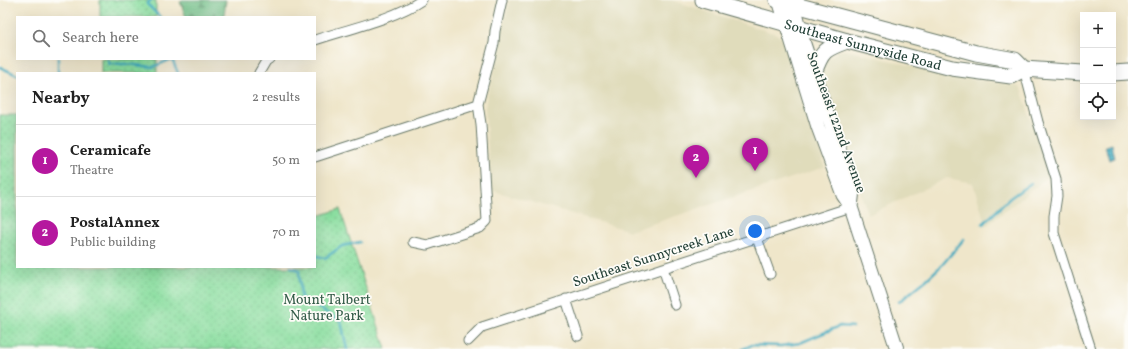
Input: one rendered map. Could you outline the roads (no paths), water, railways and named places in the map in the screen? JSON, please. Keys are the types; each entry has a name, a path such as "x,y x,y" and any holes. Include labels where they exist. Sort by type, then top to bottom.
{"main road":[{"name":"Southeast Sunnyside Road","path":"703,0 847,41 952,68 1012,76 1024,69 1080,73"},
{"name":"Southeast Sunnyside Road","path":"785,1 976,53 1015,60 1024,69"},
{"name":"Southeast 122nd Avenue","path":"785,1 793,26 818,127 843,196 851,207 897,349"},
{"name":"Southeast 122nd Avenue","path":"793,26 814,73 841,158 853,190 851,207"},
{"path":"814,73 818,60 824,51 829,47 847,41"},
{"path":"952,68 976,53"},
{"path":"1116,73 1128,72"},
{"path":"818,127 824,128 834,154 841,158"}],"street":[{"path":"316,40 388,17 410,8 422,0"},
{"path":"413,242 427,245 480,228 487,220 481,124 478,104 494,43 495,31 502,0"},
{"path":"260,72 268,60"},
{"path":"1024,69 1038,122 1056,179 1057,192 1054,216 1054,233 1091,349"},
{"path":"316,157 478,104"},
{"name":"Southeast Sunnycreek Lane","path":"468,341 482,327 851,207"},
{"path":"757,238 770,274"},
{"path":"663,268 675,305"},
{"path":"566,299 578,336"}],"water":[{"path":"1112,144 1115,158 1109,160 1105,146"}],"waterway":[{"path":"151,0 147,4 159,16"},
{"path":"58,60 58,72"},
{"path":"108,60 109,64 153,67 170,60"},
{"path":"172,60 178,72"},
{"path":"0,67 16,75"},
{"path":"983,224 1010,198 1031,183"},
{"path":"899,302 942,265 964,239"},
{"path":"316,256 325,258 342,246 360,242"},
{"path":"294,268 299,270 301,298 341,321 347,349"},
{"path":"743,349 752,345 781,346 800,343 840,326 853,327"}],"place":[{"name":"Ceramicafe","path":"755,171"},
{"name":"PostalAnnex","path":"696,178"}],"park label":[{"name":"Mount Talbert Nature Park","path":"327,308"}]}
